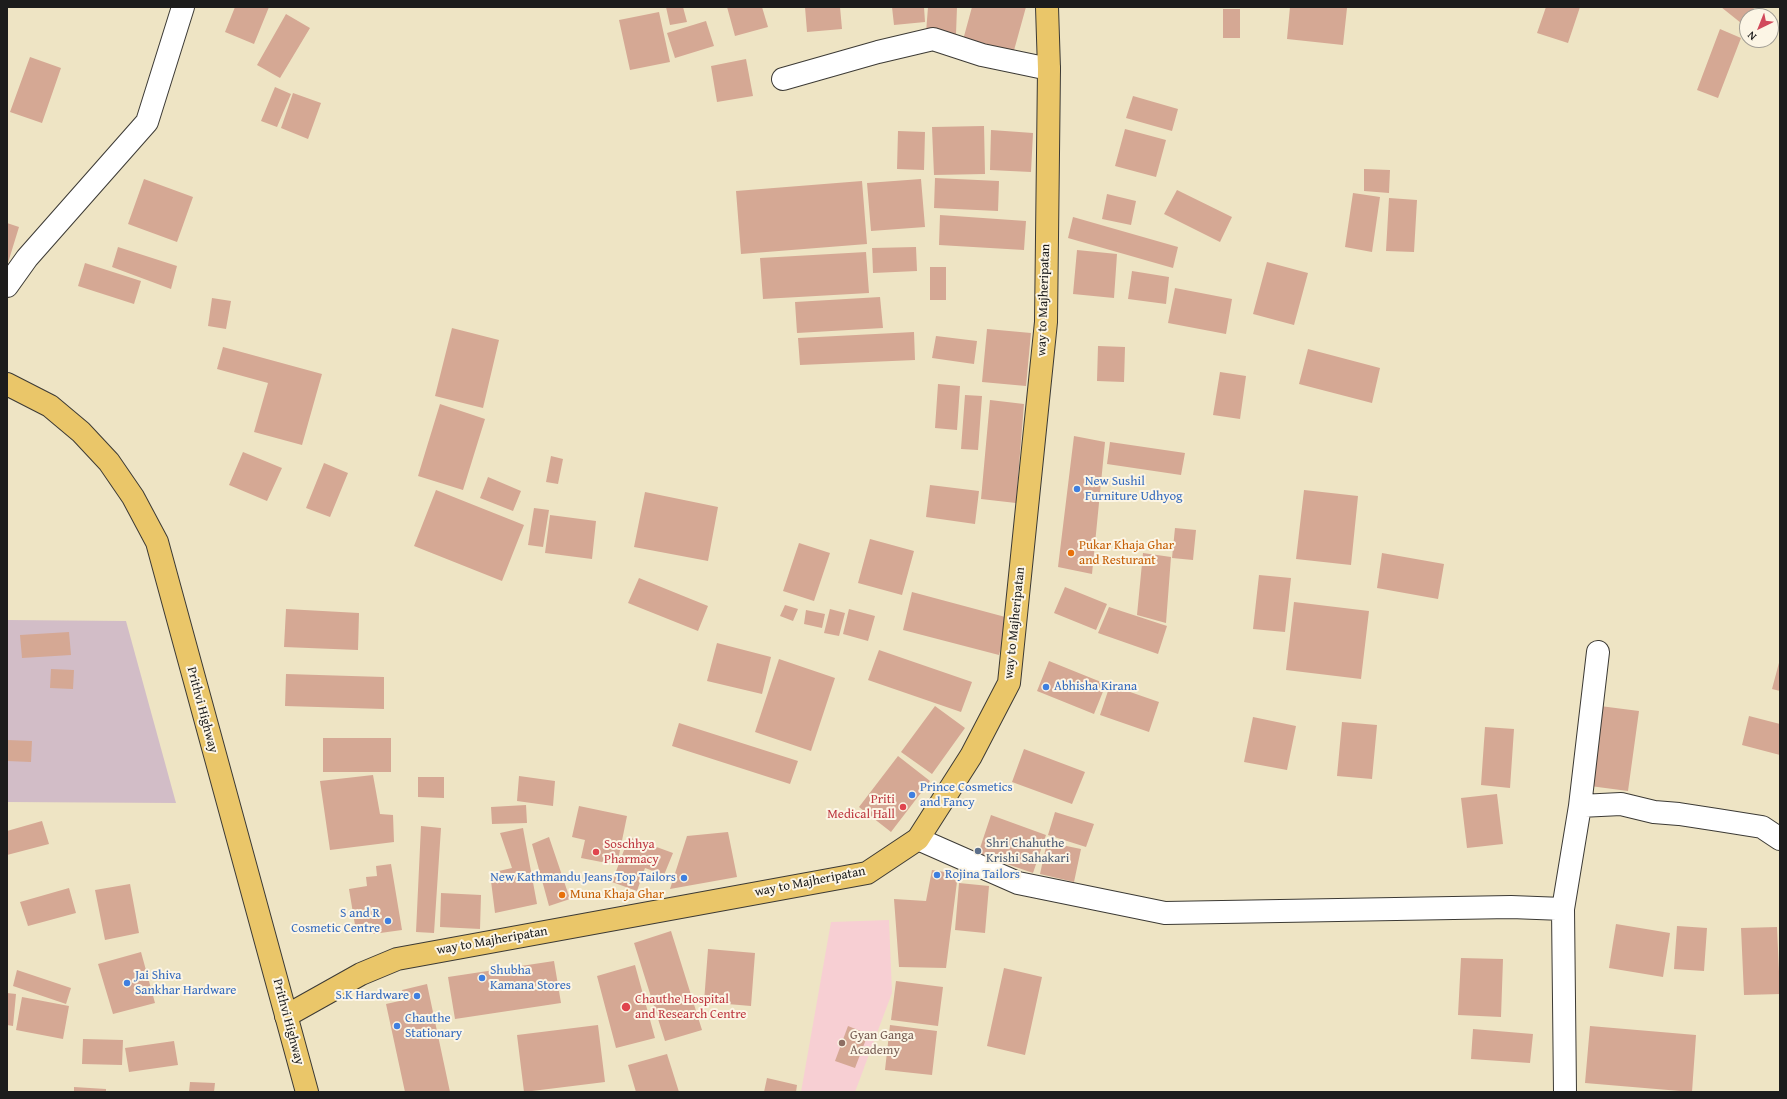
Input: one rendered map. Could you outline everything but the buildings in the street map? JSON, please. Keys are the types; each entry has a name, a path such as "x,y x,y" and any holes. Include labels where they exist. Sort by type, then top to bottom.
{"main road":[{"name":"way to Majheripatan","path":"286,1016 360,974 397,959 867,873 918,839 971,756 1009,683 1046,322 1048,7"},
{"name":"Prithvi Highway","path":"7,384 50,406 81,432 109,462 133,497 157,542 307,1092"}],"street":[{"path":"7,286 27,258 147,122 183,7"},
{"path":"783,80 878,52 933,39 982,55 1048,69"},
{"path":"1565,1092 1562,909 1580,806 1598,652"},
{"path":"1580,806 1621,804 1654,812 1718,820 1762,828 1780,839"},
{"path":"918,839 1018,883 1165,913 1511,907 1562,909"}],"shaded area":[{"path":"7,620 126,621 176,803 7,802"},
{"name":"Gyan Ganga Academy","path":"889,920 892,993 855,1092 801,1092 831,922"}],"place":[{"name":"New Sushil Furniture Udhyog","path":"1077,489"},
{"name":"Pukar Khaja Ghar and Resturant","path":"1071,553"},
{"name":"Abhisha Kirana","path":"1046,687"},
{"name":"Prince Cosmetics and Fancy","path":"912,795"},
{"name":"Priti Medical Hall","path":"903,807"},
{"name":"Shri Chahuthe Krishi Sahakari","path":"978,851"},
{"name":"Soschhya Pharmacy","path":"596,852"},
{"name":"Rojina Tailors","path":"937,875"},
{"name":"New Kathmandu Jeans Top Tailors","path":"684,878"},
{"name":"Muna Khaja Ghar","path":"562,895"},
{"name":"S and R Cosmetic Centre","path":"388,921"},
{"name":"Shubha Kamana Stores","path":"482,978"},
{"name":"Jai Shiva Sankhar Hardware","path":"127,983"},
{"name":"S.K Hardware","path":"417,996"},
{"name":"Chauthe Hospital and Research Centre","path":"626,1007"},
{"name":"Chauthe Stationary","path":"397,1026"},
{"name":"Gyan Ganga Academy","path":"842,1043"}]}
